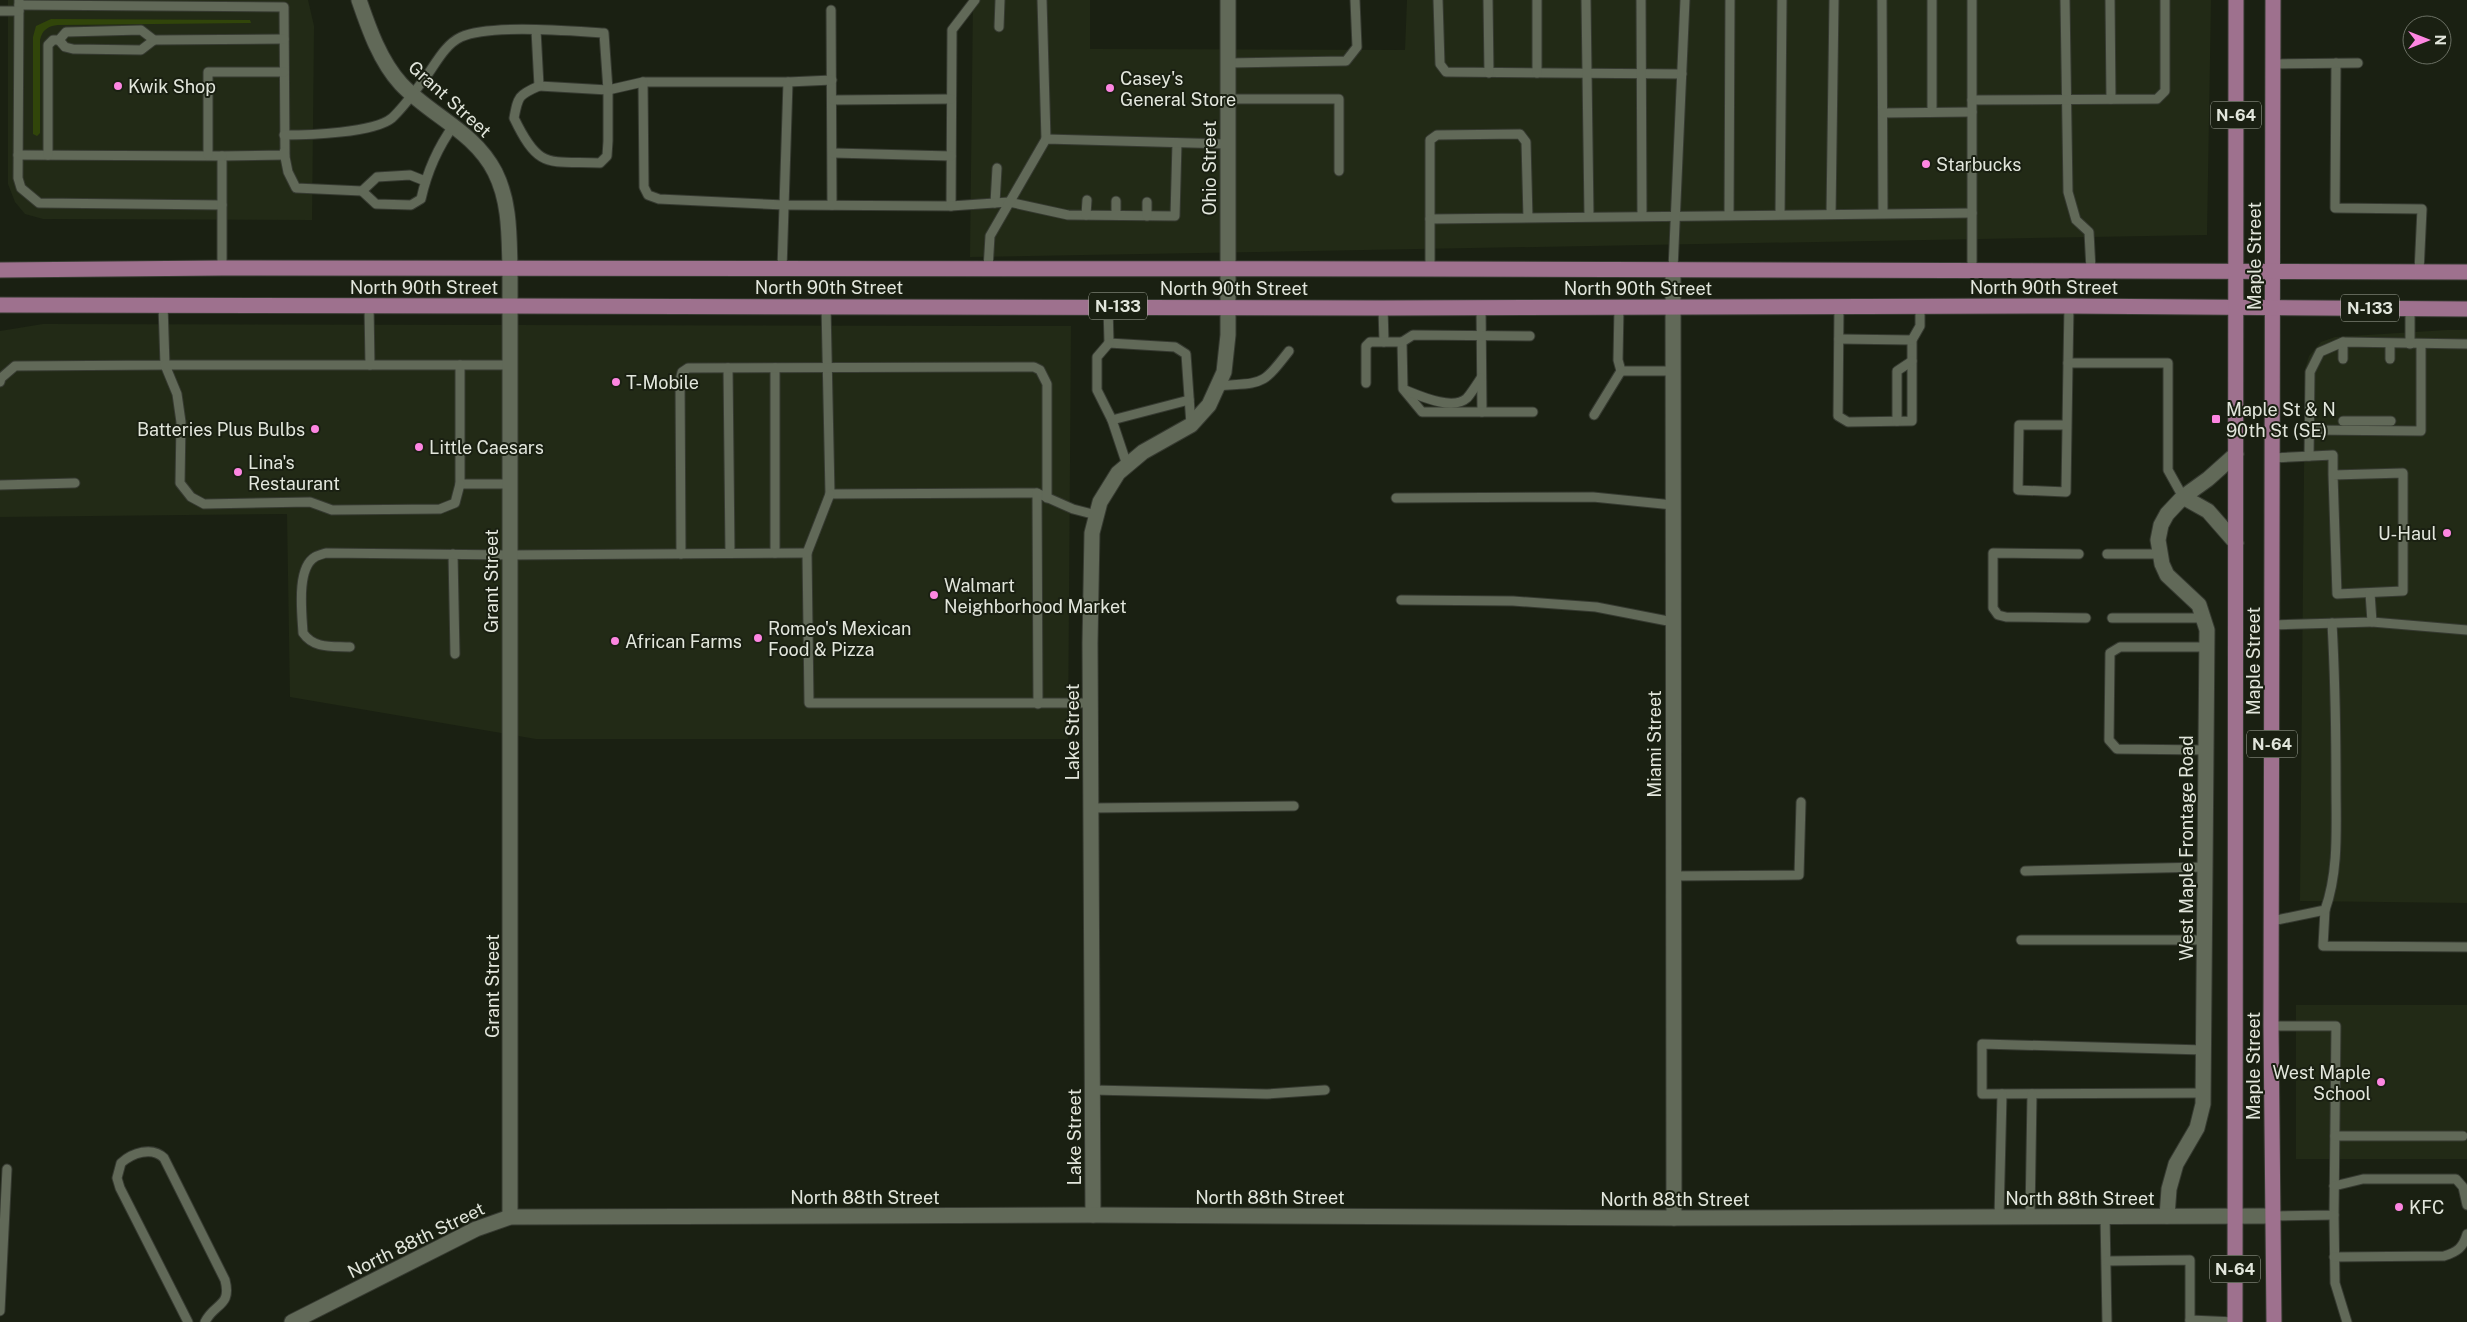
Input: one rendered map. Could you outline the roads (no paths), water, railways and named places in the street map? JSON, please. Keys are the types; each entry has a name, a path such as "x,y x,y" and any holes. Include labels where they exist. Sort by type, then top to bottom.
{"main road":[{"name":"Maple Street","path":"2235,1322 2236,0"},
{"name":"Maple Street","path":"2273,0 2271,1026 2274,1322"},
{"name":"North 90th Street","path":"0,270 510,268 2467,272"},
{"name":"North 90th Street","path":"0,305 1228,306 1382,308 2069,306 2467,309"}],"street":[{"name":"Grant Street","path":"359,0 385,62 402,84 454,125 482,152 500,184 508,216 510,268 510,1217"},
{"name":"Ohio Street","path":"1228,0 1228,306"},
{"name":"Miami Street","path":"1673,269 1674,1218"},
{"name":"Lake Street","path":"1093,1216 1090,704 1090,558 1092,533 1096,515 1110,484 1127,465 1143,452 1191,425 1209,405 1219,386 1226,364 1228,306"},
{"name":"West Maple Frontage Road","path":"2166,1216 2169,1189 2176,1164 2197,1128 2204,1093 2207,630 2198,605 2167,575 2160,554 2158,540 2161,524 2183,496 2208,479 2236,454"},
{"path":"2183,496 2208,511 2236,543"},
{"name":"North 88th Street","path":"292,1322 476,1230 510,1217 1093,1216 1674,1218 2272,1216"}],"lane":[{"path":"951,206 952,30 975,0"},
{"path":"999,27 1000,0"},
{"path":"988,269 990,236 1046,139 1042,0"},
{"path":"1228,63 1346,61 1357,47 1355,0"},
{"path":"1438,0 1440,64 1446,72 1682,74"},
{"path":"1488,0 1489,73"},
{"path":"1537,0 1537,73"},
{"path":"1586,0 1589,216"},
{"path":"1641,0 1642,216"},
{"path":"1673,269 1685,0"},
{"path":"1729,214 1730,0"},
{"path":"1780,214 1782,0"},
{"path":"1831,214 1834,0"},
{"path":"1882,0 1883,213"},
{"path":"1932,0 1932,112"},
{"path":"1972,0 1972,270"},
{"path":"2065,0 2068,192 2076,220 2089,232 2091,270"},
{"path":"2110,0 2111,99"},
{"path":"1972,100 2157,98 2165,91 2166,0"},
{"path":"0,11 19,5 282,3 284,39 284,152 288,172 296,188 362,191 376,204 411,205 420,199 425,181 442,141 454,125"},
{"path":"19,5 18,178 21,188 39,203 222,205"},
{"path":"831,10 834,153 832,205"},
{"path":"59,40 66,32 74,30 141,30 154,40"},
{"path":"536,30 539,86"},
{"path":"284,134 334,132 382,123 391,119 413,94 450,44 462,37 486,31 536,30 604,33 608,90 607,156 600,163 547,161 534,153 514,118 522,93 539,86 608,90 643,82 788,82 832,80"},
{"path":"48,155 48,45 53,40 59,40 66,47 74,49 141,50 154,40 284,39"},
{"path":"2336,63 2335,208 2422,209 2420,272"},
{"path":"2273,64 2358,63"},
{"path":"208,155 208,72 284,72"},
{"path":"643,82 644,187 648,195 659,199 784,205 951,206 1009,202 1068,215 1175,216 1177,143"},
{"path":"782,269 788,82"},
{"path":"832,100 951,99"},
{"path":"1228,99 1339,99 1339,172"},
{"path":"1883,113 1972,112"},
{"path":"1430,269 1430,140 1437,135 1520,134 1526,142 1528,218"},
{"path":"1046,139 1089,144 1149,146 1177,143 1228,144"},
{"path":"18,155 222,156 285,155 284,152"},
{"path":"834,153 951,156"},
{"path":"222,156 222,268"},
{"path":"996,203 997,168"},
{"path":"362,191 377,176 410,175 425,181"},
{"path":"1086,215 1087,200"},
{"path":"1116,201 1116,216"},
{"path":"1147,202 1147,216"},
{"path":"1430,219 1729,214 1972,213"},
{"path":"163,305 165,365 176,394 181,422 180,482 191,497 204,504 310,502 332,510 440,509 455,503 460,484 460,365"},
{"path":"369,306 370,365"},
{"path":"826,306 830,494 807,553 810,703 1090,704"},
{"path":"1108,306 1110,343 1097,357 1097,390 1112,420 1127,465"},
{"path":"1839,306 1838,416 1848,422 1912,421 1912,340 1920,326 1920,306"},
{"path":"2066,425 2019,425 2018,490 2066,492 2069,306"},
{"path":"1481,307 1482,412"},
{"path":"1594,415 1621,371 1618,360 1619,307"},
{"path":"1382,308 1384,342"},
{"path":"2410,308 2410,344"},
{"path":"1366,382 1366,346 1370,342 1402,342 1413,336 1530,336"},
{"path":"1839,339 1912,340"},
{"path":"1402,342 1403,389 1422,412 1533,412"},
{"path":"2309,456 2310,372 2320,352 2343,342 2421,345 2467,344"},
{"path":"2343,342 2343,359"},
{"path":"1110,343 1175,347 1186,354 1191,425"},
{"path":"2390,344 2390,359"},
{"path":"2309,430 2343,421 2390,422 2421,431 2421,345"},
{"path":"1219,386 1260,382 1268,378 1289,351"},
{"path":"1897,421 1897,371 1912,361"},
{"path":"2068,363 2168,363 2168,470 2183,496"},
{"path":"0,382 15,366 510,365"},
{"path":"681,554 680,380 682,372 688,368 1034,367 1040,370 1047,384 1047,498"},
{"path":"728,368 730,553"},
{"path":"775,368 775,553"},
{"path":"1621,371 1673,371"},
{"path":"1403,389 1430,401 1455,402 1466,399 1482,378"},
{"path":"1112,420 1189,400"},
{"path":"2272,458 2333,455 2333,475 2338,594 2403,591 2404,473 2333,475"},
{"path":"0,485 75,482"},
{"path":"460,484 510,484"},
{"path":"830,494 1037,493 1073,509 1096,515"},
{"path":"1037,493 1038,704"},
{"path":"1396,498 1594,496 1673,505"},
{"path":"350,647 317,645 307,640 303,633 302,579 306,565 314,557 326,553 510,555 807,553"},
{"path":"2079,554 1993,553 1993,608 1998,615 2086,618"},
{"path":"453,554 455,654"},
{"path":"2107,554 2160,554"},
{"path":"2370,593 2372,622"},
{"path":"1401,600 1513,601 1596,607 1673,622"},
{"path":"2112,618 2204,618"},
{"path":"2272,624 2372,622 2467,630"},
{"path":"2332,623 2336,699 2336,840 2331,892 2325,910 2323,946 2467,947"},
{"path":"2205,750 2117,749 2109,740 2110,653 2120,647 2207,648"},
{"path":"1673,876 1799,875 1801,802"},
{"path":"1091,808 1294,806"},
{"path":"2025,871 2205,867"},
{"path":"2272,921 2325,910"},
{"path":"2020,940 2205,940"},
{"path":"2271,1026 2336,1026 2334,1258 2335,1283 2347,1322"},
{"path":"2204,1050 1982,1044 1982,1094 2204,1093"},
{"path":"1092,1090 1267,1094 1325,1090"},
{"path":"1999,1217 2002,1094"},
{"path":"2030,1217 2032,1094"},
{"path":"2335,1136 2463,1136"},
{"path":"188,1322 120,1188 117,1178 121,1163 139,1153 154,1153 164,1158 225,1280 227,1288 225,1300 205,1322"},
{"path":"0,1311 7,1169"},
{"path":"2334,1186 2363,1178 2456,1178 2463,1187 2467,1205"},
{"path":"2272,1216 2334,1215"},
{"path":"2105,1216 2107,1322"},
{"path":"2334,1258 2444,1256 2458,1252 2467,1234"},
{"path":"2107,1261 2190,1260 2190,1321 2235,1322"}],"place":[{"name":"Kwik Shop","path":"118,86"},
{"name":"Casey's General Store","path":"1110,88"},
{"name":"Starbucks","path":"1926,164"},
{"name":"T-Mobile","path":"616,382"},
{"name":"Maple St & N 90th St (SE)","path":"2216,419"},
{"name":"Batteries Plus Bulbs","path":"315,429"},
{"name":"Little Caesars","path":"419,447"},
{"name":"Lina's Restaurant","path":"238,472"},
{"name":"U-Haul","path":"2447,533"},
{"name":"Walmart Neighborhood Market","path":"934,595"},
{"name":"Romeo's Mexican Food & Pizza","path":"758,638"},
{"name":"African Farms","path":"615,641"},
{"name":"West Maple School","path":"2381,1082"},
{"name":"KFC","path":"2399,1207"}]}
